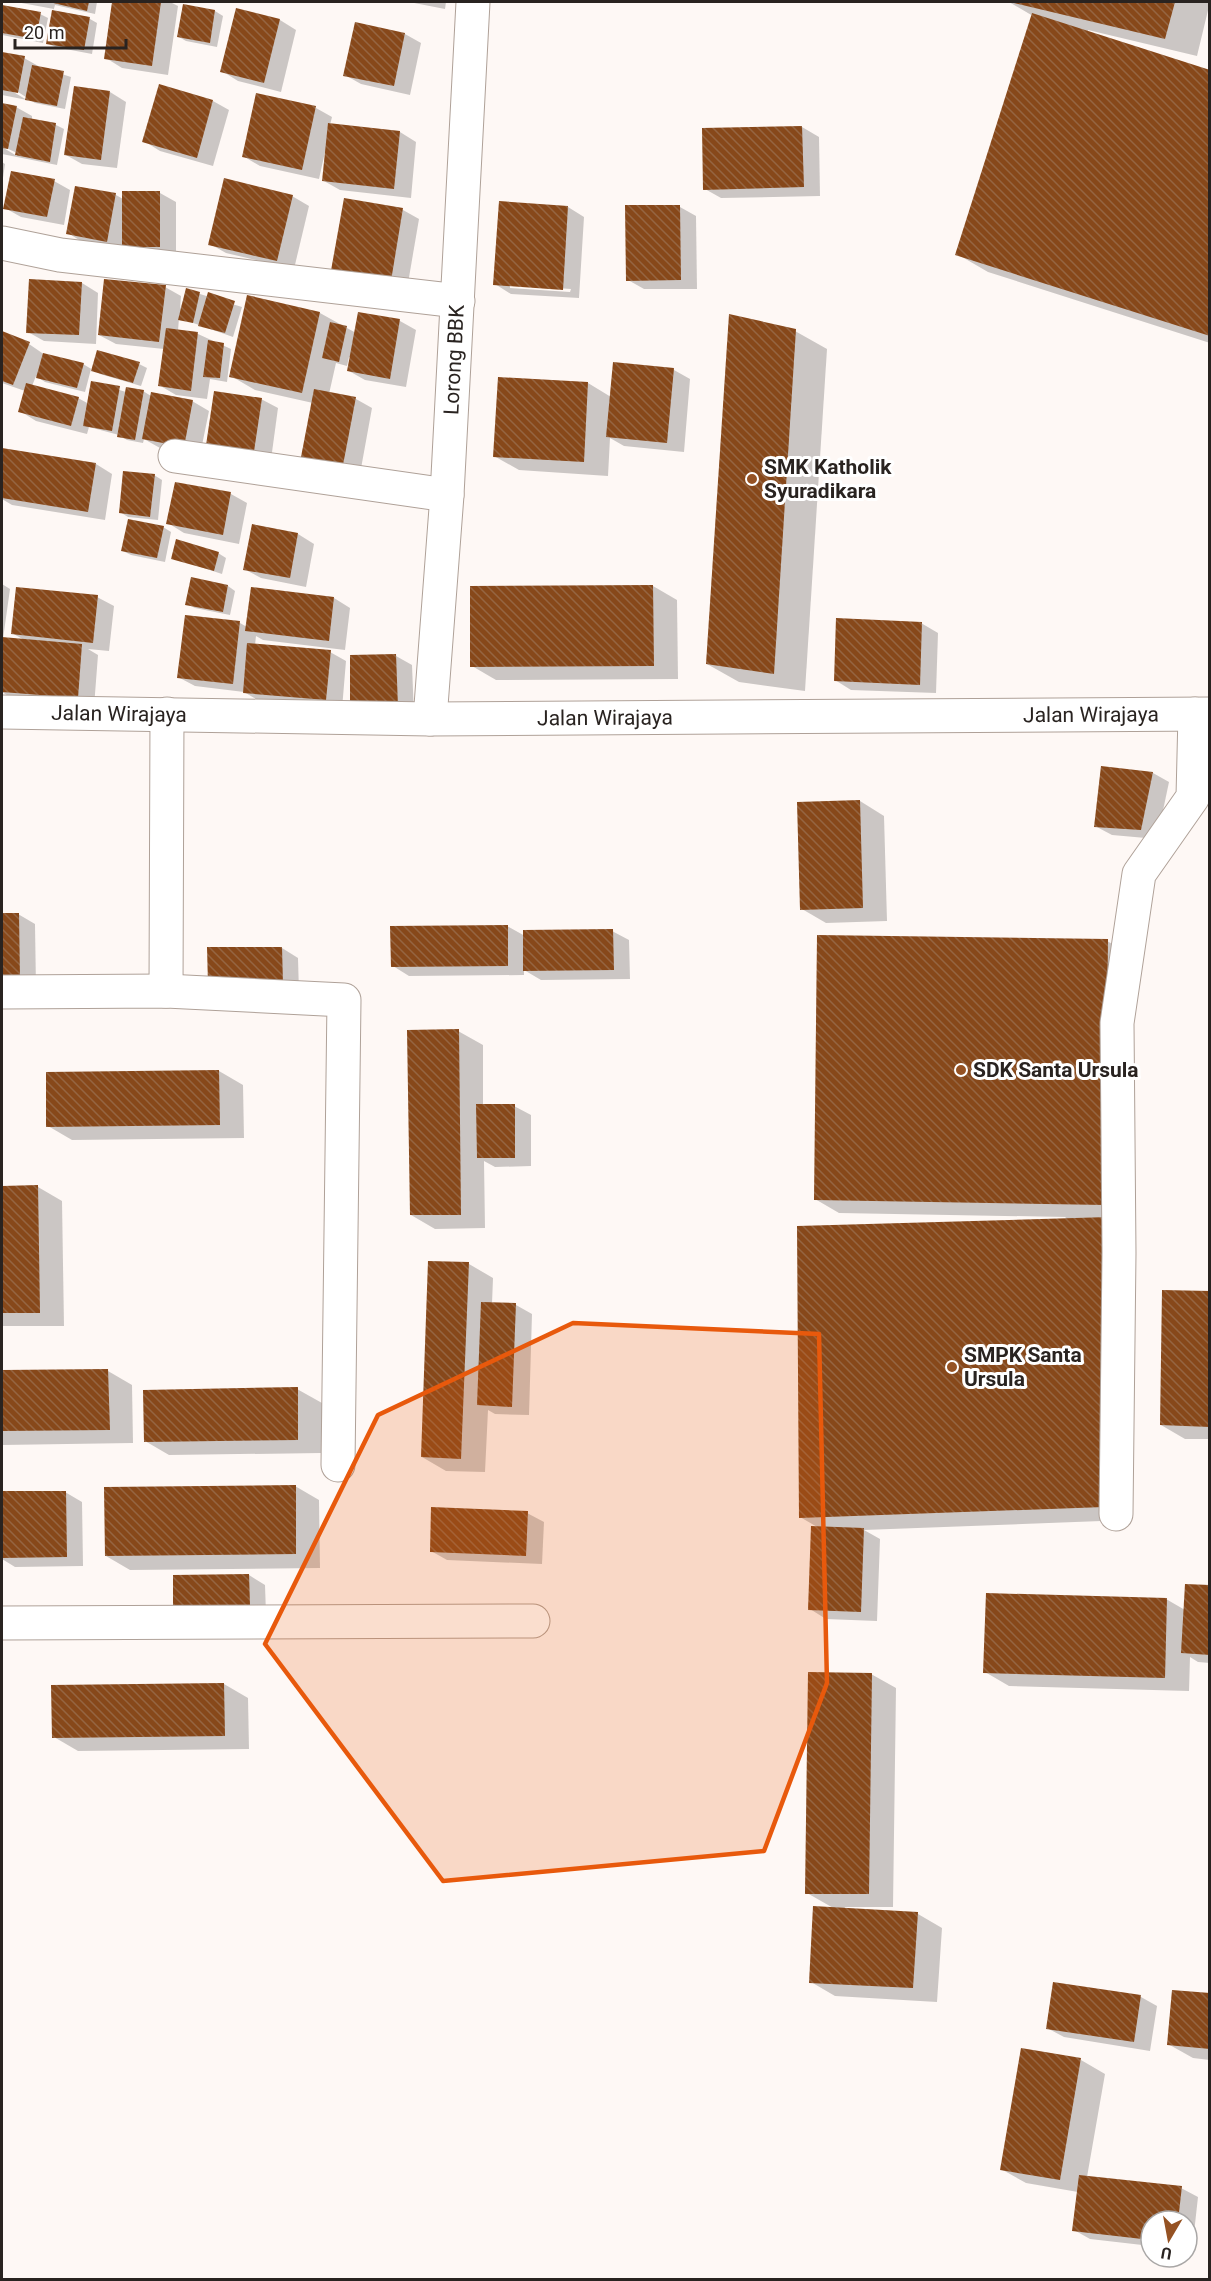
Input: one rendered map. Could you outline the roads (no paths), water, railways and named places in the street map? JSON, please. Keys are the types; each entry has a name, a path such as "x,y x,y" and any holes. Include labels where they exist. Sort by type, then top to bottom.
{"street":[{"name":"Lorong BBK","path":"430,718 447,495 473,2"},
{"path":"2,243 60,255 458,300"},
{"path":"175,456 447,495"},
{"name":"Jalan Wirajaya","path":"2,712 430,718 1202,714"},
{"path":"166,991 167,714"},
{"path":"1116,1514 1119,1254 1117,1023 1139,874 1193,797 1202,714"},
{"path":"2,992 166,991 344,1000 338,1465"},
{"path":"2,1623 533,1621"}],"place":[{"name":"SMK Katholik Syuradikara","path":"752,479"},
{"name":"SDK Santa Ursula","path":"961,1070"},
{"name":"SMPK Santa Ursula","path":"952,1367"}]}
